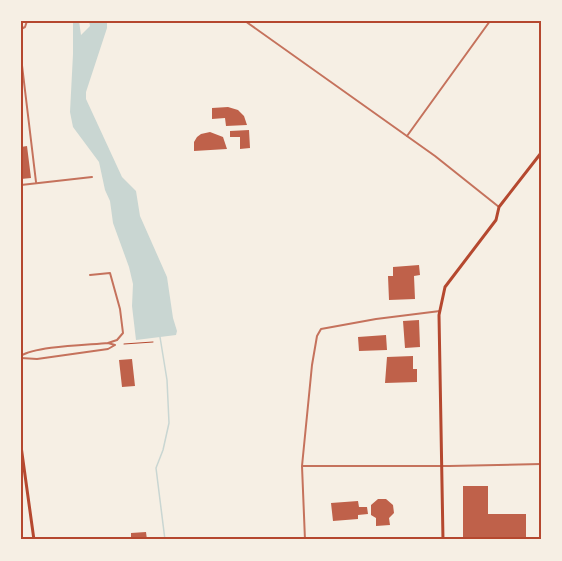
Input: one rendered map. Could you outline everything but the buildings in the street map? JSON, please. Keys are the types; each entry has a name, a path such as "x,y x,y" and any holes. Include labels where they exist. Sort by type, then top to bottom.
{"main road":[{"path":"443,540 440,466 440,311 445,287 496,220 499,207 541,153"},
{"path":"21,446 34,540"}],"street":[{"path":"21,29 25,27 27,21"},
{"path":"245,21 435,156 499,207"},
{"path":"407,136 490,21"},
{"path":"21,57 36,182"},
{"path":"21,185 92,177"},
{"path":"21,357 26,353 42,350 108,343 117,340 123,333 115,285 110,273 90,275"},
{"path":"306,540 302,466 312,365 317,336 321,329 440,311"},
{"path":"21,357 37,359 108,349 115,345 108,343"},
{"path":"302,466 541,464"}],"path":[{"path":"124,345 153,342"}],"shaded area":[{"path":"73,21 79,21 81,35 90,26 89,21 107,21 107,28 86,92 86,99 122,177 136,191 140,216 167,277 176,335 136,340 132,306 133,284 113,223 110,201 105,190 99,162 73,127 70,112"}],"waterway":[{"path":"160,337 167,380 169,423 156,468 165,540"}]}
